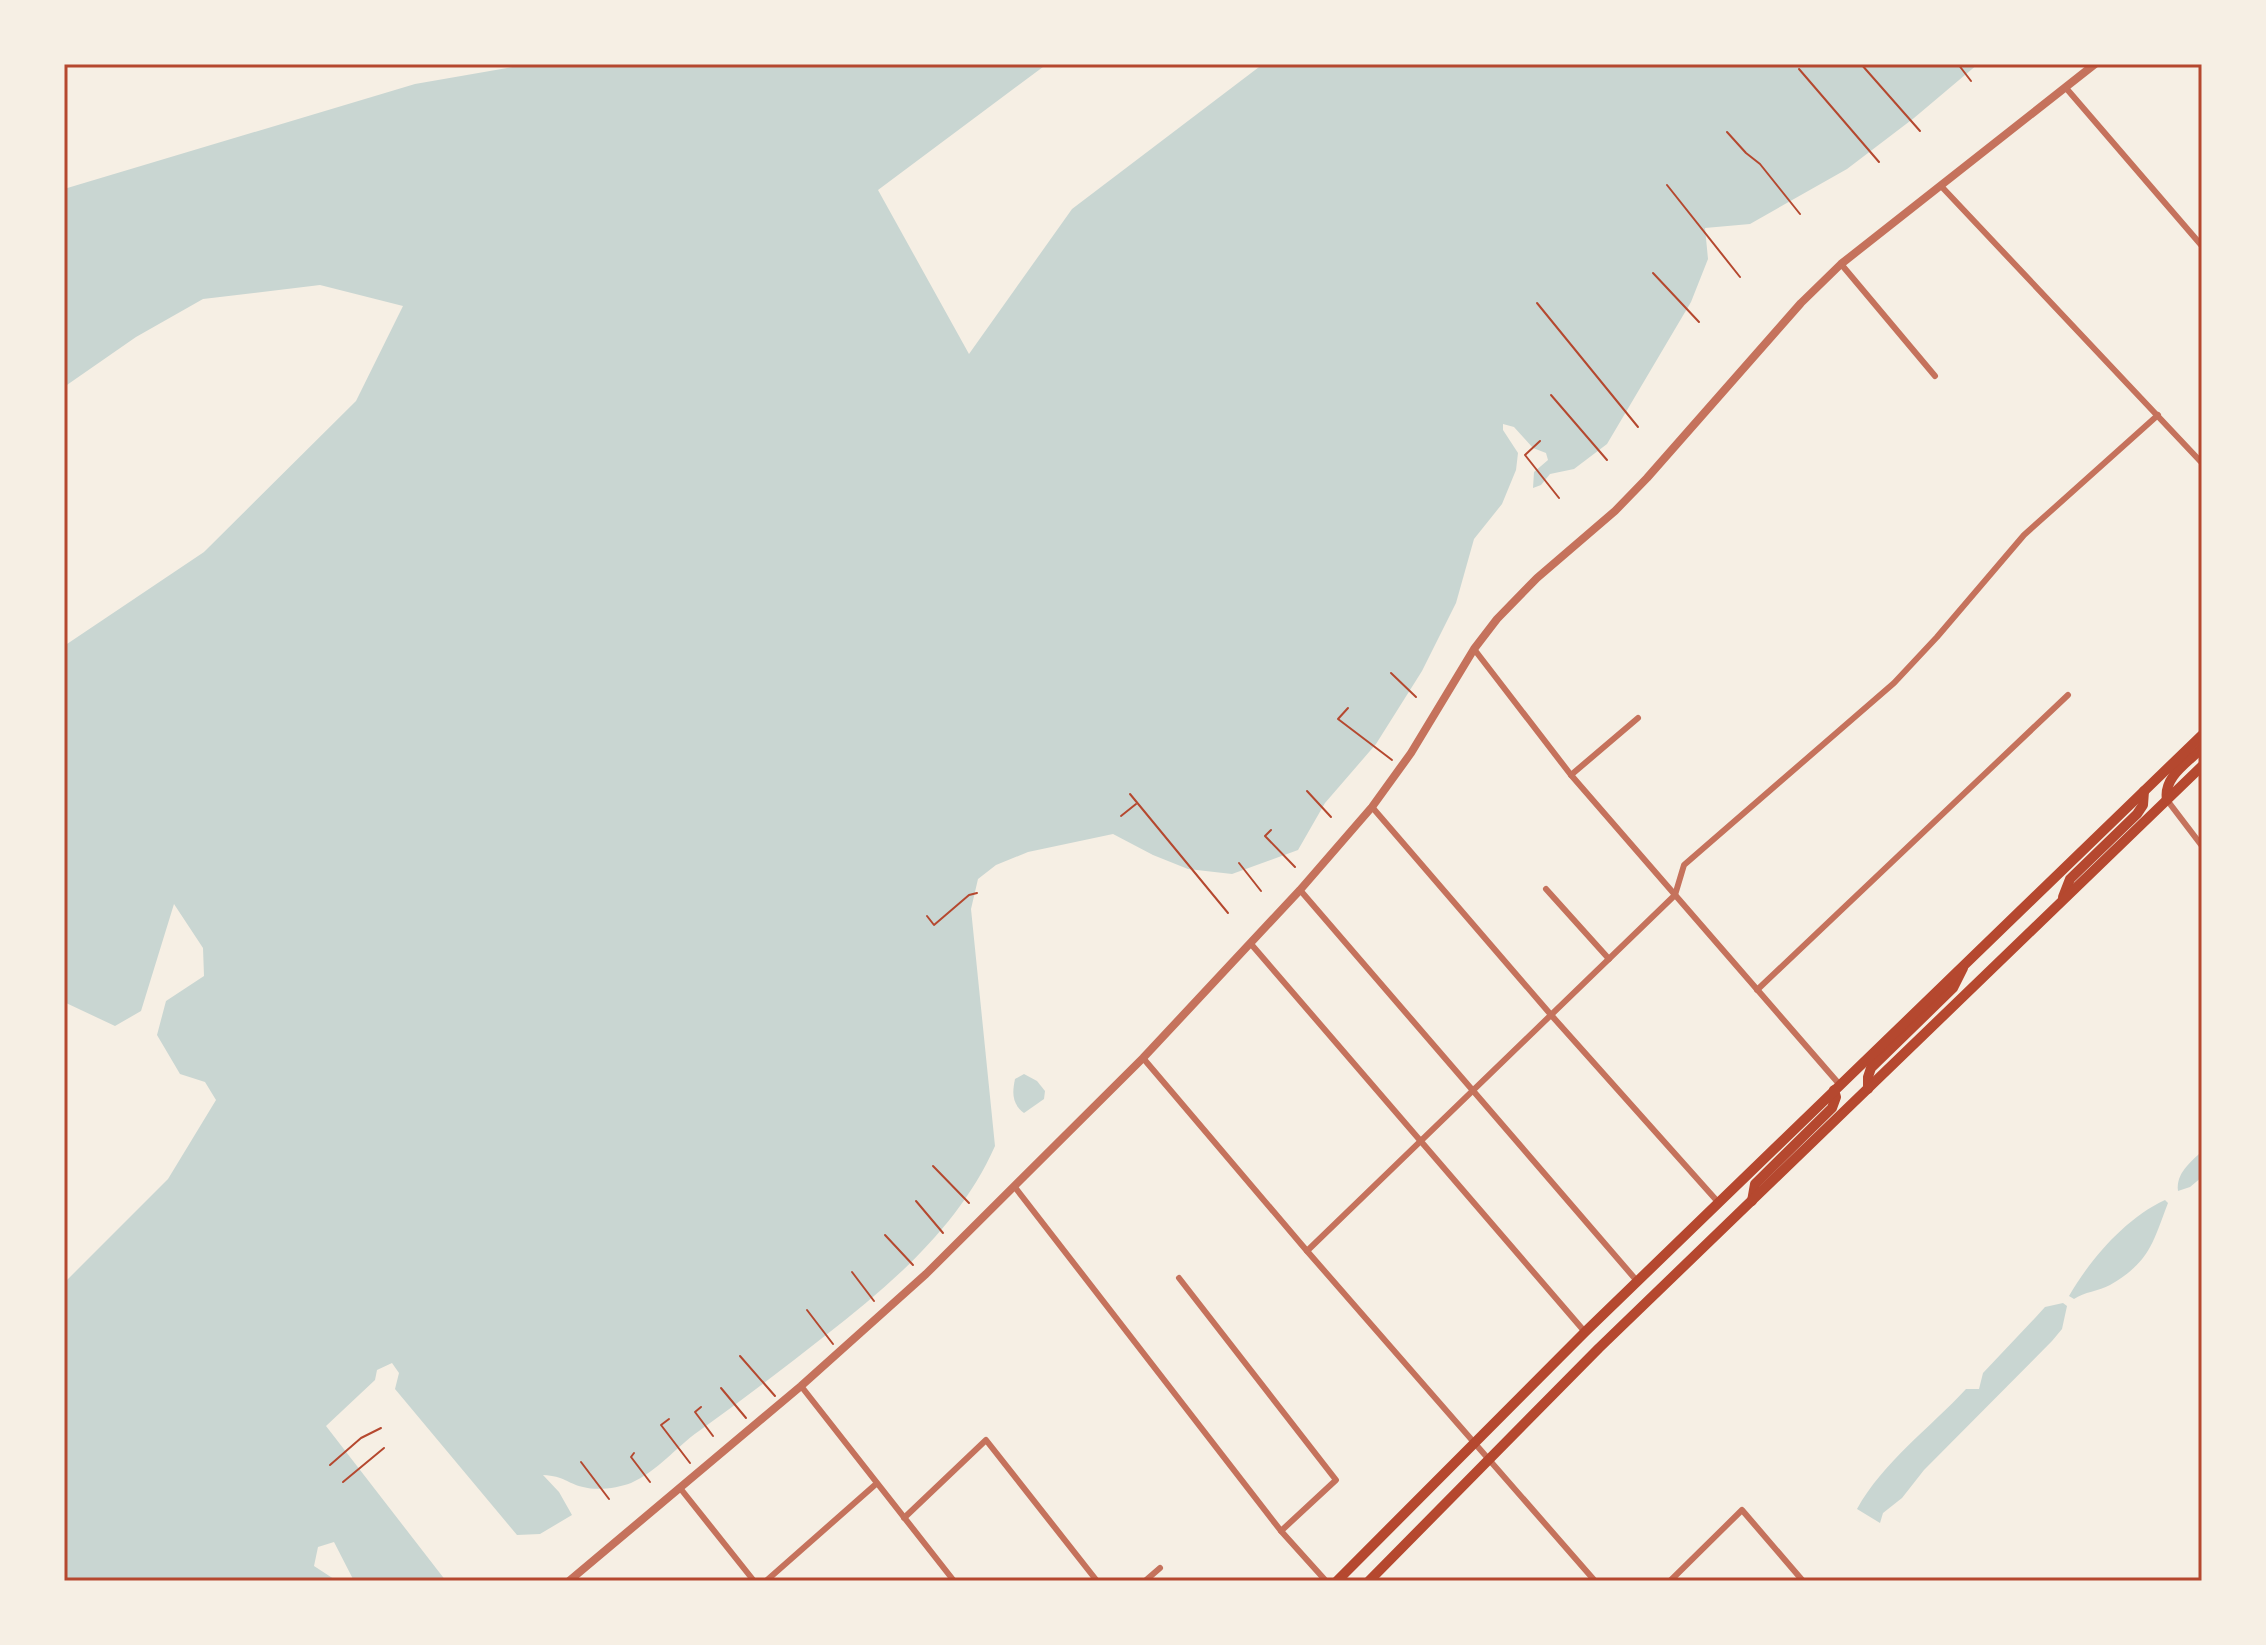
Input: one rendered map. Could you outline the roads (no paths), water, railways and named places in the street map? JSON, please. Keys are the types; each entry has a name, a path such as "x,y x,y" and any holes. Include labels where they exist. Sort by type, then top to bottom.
{"main road":[{"path":"1337,1581 1637,1281 2202,735"},
{"path":"2167,800 2165,788 2171,778 2202,748"},
{"path":"1369,1581 1599,1348 2202,766"},
{"path":"2061,902 2070,879 2137,814 2143,805 2144,791"},
{"path":"1868,1089 1871,1068 1953,988 1963,966"},
{"path":"1752,1201 1755,1184 1832,1108 1837,1088"}],"street":[{"path":"569,1581 801,1386 926,1274 1143,1058 1251,944 1372,807 1411,753 1474,649 1497,619 1537,578 1615,511 1647,478 1801,303 1841,264 2095,64"},
{"path":"2066,88 2202,246"},
{"path":"1941,186 2202,463"},
{"path":"1841,264 1935,376"},
{"path":"1307,1251 1675,895 1684,865 1894,683 2024,535 2158,415"},
{"path":"1474,649 1571,775 1757,990 1837,1088"},
{"path":"1757,990 2068,695"},
{"path":"1571,775 1638,718"},
{"path":"2167,800 2202,846"},
{"path":"1372,807 1718,1202"},
{"path":"1546,889 1609,959"},
{"path":"1300,890 1637,1281"},
{"path":"1251,944 1585,1332"},
{"path":"1143,1058 1595,1581"},
{"path":"1014,1186 1281,1531 1326,1581"},
{"path":"1179,1278 1336,1480 1281,1531"},
{"path":"801,1386 954,1581"},
{"path":"904,1518 986,1440 1097,1581"},
{"path":"766,1581 876,1484"},
{"path":"680,1488 754,1581"},
{"path":"1670,1581 1742,1510 1803,1581"},
{"path":"1145,1581 1160,1568"}]}
